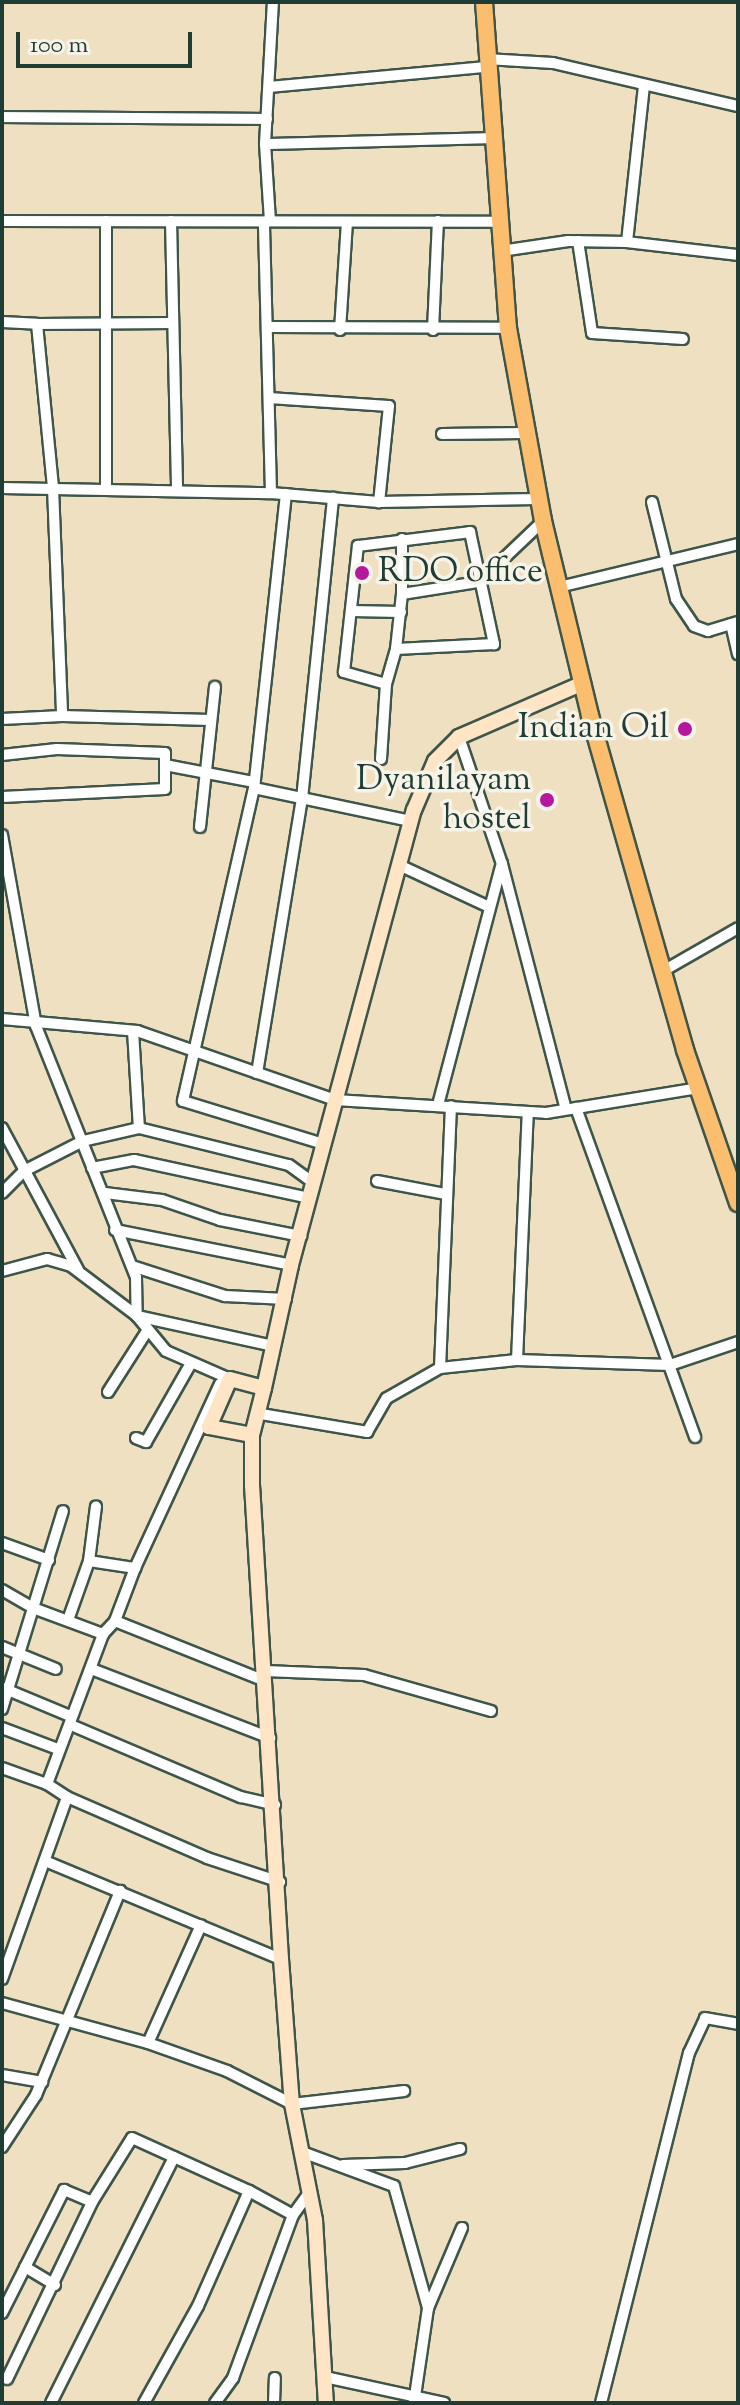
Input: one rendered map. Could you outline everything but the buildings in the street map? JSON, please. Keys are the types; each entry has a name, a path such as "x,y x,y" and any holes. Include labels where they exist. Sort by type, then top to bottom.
{"main road":[{"path":"484,2 490,138 508,328 524,433 583,683 663,971 698,1088 738,1203"}],"street":[{"path":"264,222 270,221 265,144 273,2"},
{"path":"269,87 486,63 553,63 738,106"},
{"path":"627,242 644,85"},
{"path":"2,117 267,119"},
{"path":"265,144 490,138"},
{"path":"2,221 498,222"},
{"path":"106,221 106,489"},
{"path":"171,221 177,491"},
{"path":"433,330 438,221"},
{"path":"264,222 271,493"},
{"path":"340,330 347,222"},
{"path":"578,241 592,333 683,339"},
{"path":"501,251 578,241 627,242 738,255"},
{"path":"2,322 173,323"},
{"path":"37,324 53,488 62,716"},
{"path":"268,327 340,330 508,328"},
{"path":"269,398 389,406 379,502"},
{"path":"442,434 524,433"},
{"path":"2,488 271,493 379,502 538,499"},
{"path":"286,494 254,785 192,1048 183,1101 324,1144"},
{"path":"257,1073 302,799 333,498"},
{"path":"652,502 676,599 694,626 708,631 734,623 738,654"},
{"path":"402,594 479,582 543,521"},
{"path":"386,684 344,672 358,546 470,532 494,644 396,649"},
{"path":"381,759 386,684 396,649 401,612 402,539"},
{"path":"559,587 738,544"},
{"path":"352,611 401,612"},
{"path":"326,2403 310,2192 292,2104 252,1435 261,1414 291,1265 335,1100 411,821 435,761 459,737 583,683"},
{"path":"200,827 215,687"},
{"path":"2,719 62,716 211,720"},
{"path":"459,737 502,864 571,1108 695,1437"},
{"path":"2,755 57,749 165,753 165,789 2,797"},
{"path":"165,765 302,799 411,821"},
{"path":"2,835 36,1026 92,1168 105,1193 115,1230 132,1266 137,1316"},
{"path":"438,1105 502,864"},
{"path":"399,865 489,907"},
{"path":"663,971 738,928"},
{"path":"2,1019 36,1026 133,1031 192,1048 335,1100 528,1112 698,1088"},
{"path":"133,1031 139,1128"},
{"path":"440,1368 451,1106"},
{"path":"517,1360 528,1112"},
{"path":"2,1128 81,1275"},
{"path":"2,1193 24,1171 83,1141 139,1128 289,1165 314,1183"},
{"path":"92,1168 134,1160 310,1198"},
{"path":"377,1181 445,1194"},
{"path":"105,1193 162,1200 220,1220 301,1236"},
{"path":"115,1230 291,1265"},
{"path":"2,1271 47,1259 81,1275 137,1316 166,1351 227,1378 264,1388"},
{"path":"132,1266 225,1296 286,1299"},
{"path":"137,1316 273,1346"},
{"path":"108,1392 147,1331"},
{"path":"261,1414 367,1432 387,1398 440,1368 517,1360 670,1365 738,1342"},
{"path":"136,1438 146,1442 191,1363"},
{"path":"227,1378 209,1427 252,1435"},
{"path":"47,1784 58,1749 94,1670 103,1634 115,1621 135,1568 227,1378"},
{"path":"68,1620 89,1561 96,1506"},
{"path":"2,1709 4,1690 20,1656 63,1511"},
{"path":"2,1543 49,1560"},
{"path":"89,1561 135,1568"},
{"path":"2,1590 33,1608 103,1634"},
{"path":"115,1621 265,1676 364,1675 491,1711"},
{"path":"2,1647 56,1669"},
{"path":"94,1670 270,1738"},
{"path":"4,1690 241,1797 275,1805"},
{"path":"2,1728 58,1749"},
{"path":"2,1768 47,1784 67,1797 207,1858 280,1882"},
{"path":"2,1979 67,1797"},
{"path":"45,1861 281,1959"},
{"path":"2,2145 42,2082 120,1891"},
{"path":"148,2043 201,1925"},
{"path":"2,2003 148,2043 227,2071 292,2104 404,2091"},
{"path":"601,2403 689,2053 705,2018 738,2024"},
{"path":"2,2075 42,2082"},
{"path":"7,2379 55,2285 92,2202 132,2138 249,2191 293,2215"},
{"path":"329,2166 405,2163 460,2149"},
{"path":"302,2152 329,2166 394,2186 428,2308"},
{"path":"51,2403 174,2157"},
{"path":"2,2313 64,2190 92,2202"},
{"path":"144,2403 198,2306 249,2191"},
{"path":"215,2403 233,2378 293,2215 310,2192"},
{"path":"414,2400 428,2308 462,2228"},
{"path":"25,2267 55,2285"},
{"path":"325,2377 414,2400 444,2403"},
{"path":"274,2403 275,2378"}],"place":[{"name":"RDO office","path":"362,573"},
{"name":"Indian Oil","path":"685,729"},
{"name":"Dyanilayam hostel","path":"547,800"}]}
